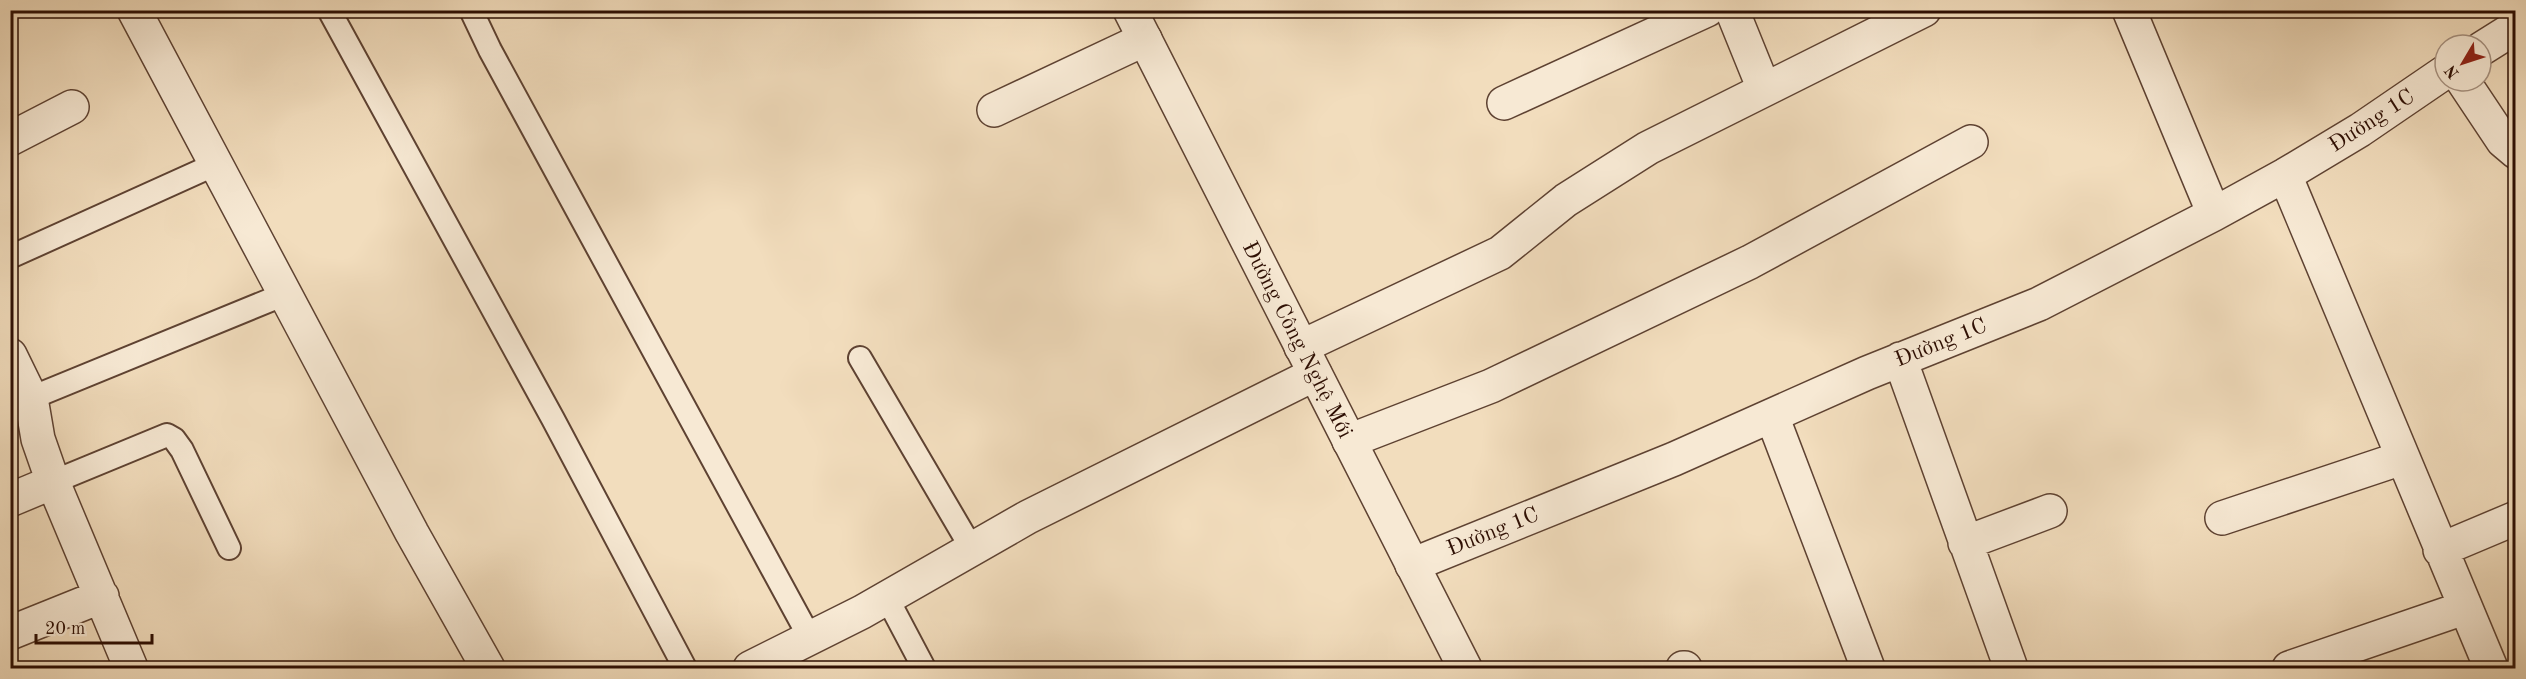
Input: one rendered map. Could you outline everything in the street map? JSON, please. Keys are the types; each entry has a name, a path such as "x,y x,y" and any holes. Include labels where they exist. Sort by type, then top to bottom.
{"street":[{"path":"134,10 412,533 488,669"},
{"name":"Đường Công Nghệ Mới","path":"1130,10 1465,669"},
{"path":"1504,103 1707,10"},
{"path":"1732,10 1764,89"},
{"path":"750,669 887,598 1500,253 1566,200 1648,148 1924,10"},
{"path":"2129,10 2214,214"},
{"path":"2493,41 2516,27"},
{"path":"994,110 1145,39"},
{"name":"Đường 1C","path":"1412,564 1663,464 1900,359 2039,304 2285,175 2361,130 2433,80"},
{"path":"2471,93 2503,141 2516,152"},
{"path":"10,139 72,106"},
{"path":"1349,441 1491,387 1740,267 1971,142"},
{"path":"2285,175 2491,669"},
{"path":"10,354 31,398 38,439 53,482 131,669"},
{"path":"1900,359 2011,669"},
{"path":"1772,416 1868,669"},
{"path":"2222,518 2402,458"},
{"path":"10,500 53,482"},
{"path":"1965,543 2050,511"},
{"path":"2440,550 2516,518"},
{"path":"10,633 102,596"},
{"path":"2289,669 2464,608"}],"lane":[{"path":"329,10 554,418 685,669"},
{"path":"471,10 490,50 810,638"},
{"path":"10,257 216,164"},
{"path":"31,398 285,294"},
{"path":"860,358 972,549"},
{"path":"53,482 167,435 174,439 182,450 229,548"},
{"path":"887,598 924,669"}]}
